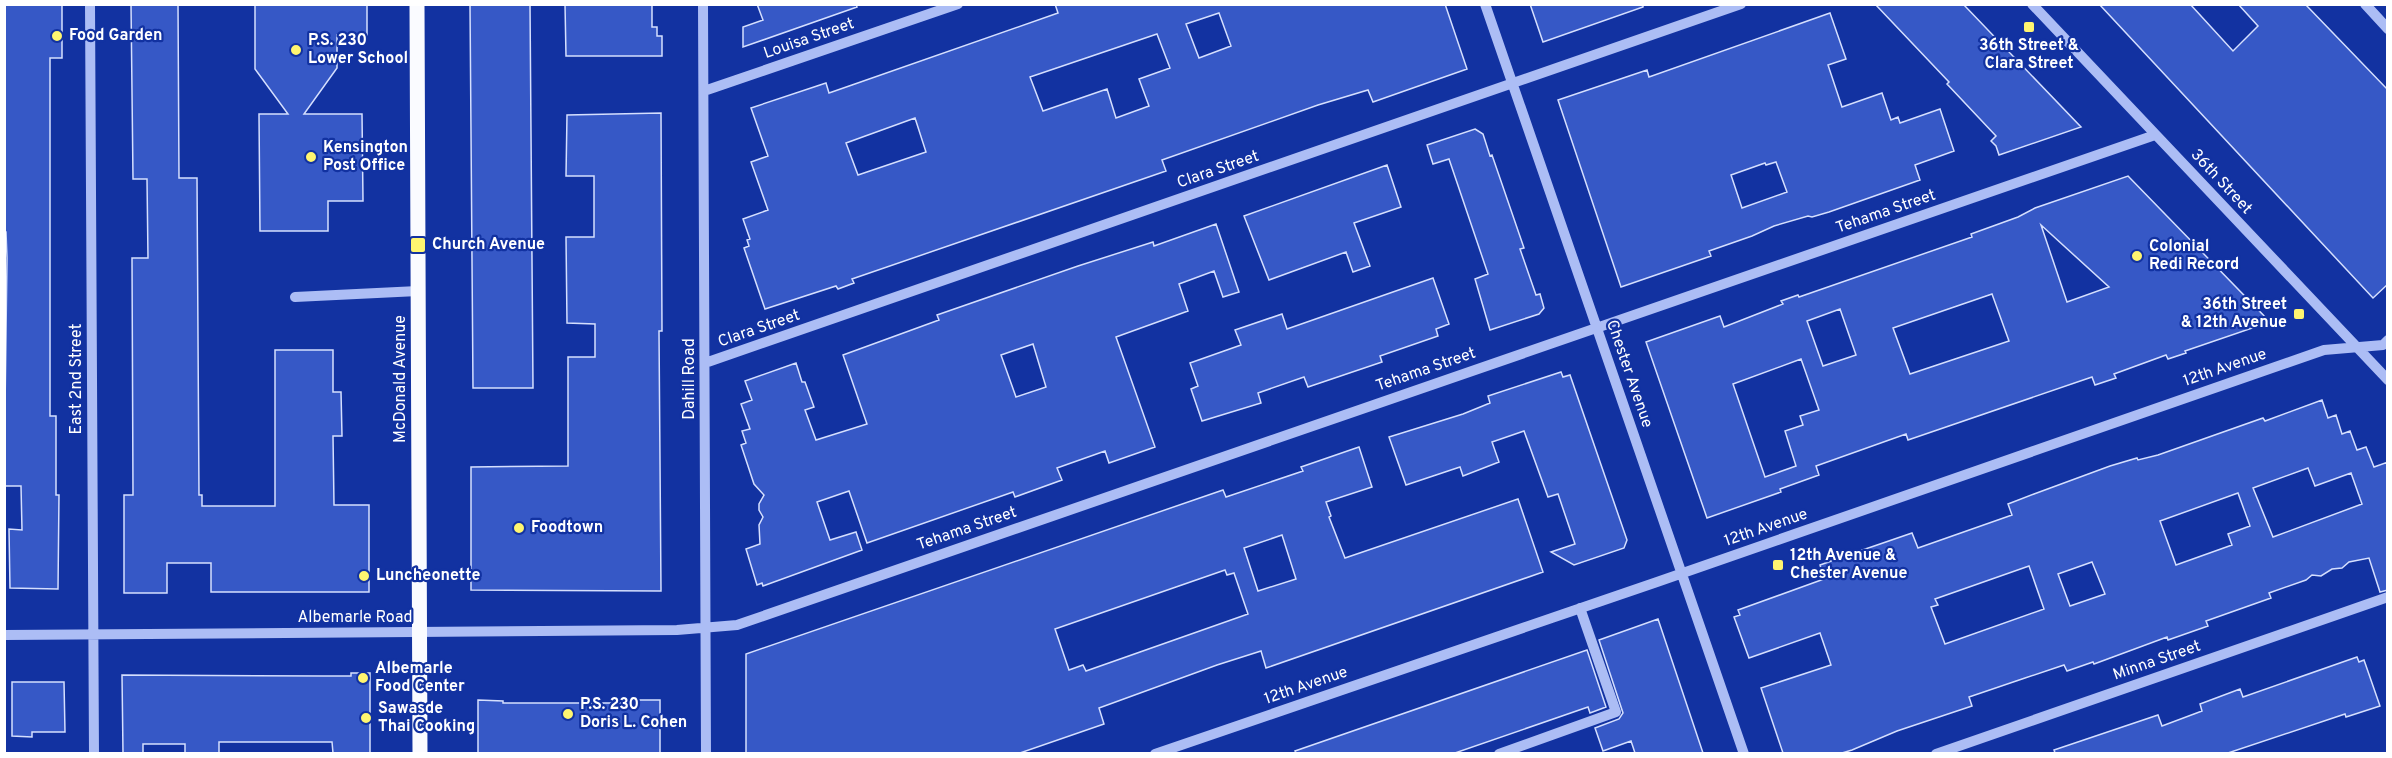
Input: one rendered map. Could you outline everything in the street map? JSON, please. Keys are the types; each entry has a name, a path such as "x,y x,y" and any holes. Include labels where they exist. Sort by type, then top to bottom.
{"main road":[{"name":"McDonald Avenue","path":"417,4 420,753"}],"street":[{"name":"East 2nd Street","path":"90,4 94,753"},
{"name":"Dahill Road","path":"704,4 706,753"},
{"name":"Louisa Street","path":"704,91 958,4"},
{"name":"Chester Avenue","path":"1485,4 1744,753"},
{"name":"Clara Street","path":"705,363 1741,4"},
{"name":"36th Street","path":"2032,4 2388,380"},
{"path":"2365,4 2388,29"},
{"name":"Tehama Street","path":"706,628 737,625 2156,135"},
{"path":"295,297 418,291"},
{"name":"12th Avenue","path":"1155,753 1681,574 2324,350 2383,345 2388,340"},
{"name":"Minna Street","path":"1936,753 2388,597"},
{"path":"1499,753 1616,712 1580,608"},
{"name":"Albemarle Road","path":"4,635 419,633 706,628"}],"building":[{"path":"4,4 62,4 62,58 50,58 50,416 56,416 56,495 59,495 58,589 10,588 9,529 22,530 21,486 4,486 7,258 6,232 4,232"},
{"path":"131,4 178,4 179,178 197,178 199,495 202,495 202,506 275,506 275,350 333,350 333,392 341,392 342,436 333,436 334,505 369,505 369,592 211,592 211,563 167,563 167,593 124,593 124,495 133,495 132,258 148,258 147,179 133,179"},
{"path":"255,4 367,4 367,35 337,35 337,68 304,114 362,114 363,201 328,201 328,231 260,231 259,114 288,114 255,69"},
{"path":"470,4 530,4 533,388 473,388"},
{"path":"565,4 652,4 652,27 657,27 657,36 662,36 662,56 566,56"},
{"path":"757,4 856,4 857,7 743,47 743,27 763,20"},
{"path":"1055,4 1445,4 1467,69 1373,102 1368,90 1318,105 1162,160 1166,171 852,279 854,283 838,289 836,286 765,309 744,248 749,246 747,240 750,239 743,219 768,210 751,162 768,156 751,108 826,83 829,93 1058,13","holes":["1219,13 1231,46 1199,58 1186,24","1157,34 1170,68 1139,79 1149,106 1116,118 1107,89 1043,111 1030,77","915,118 926,152 858,175 846,143"]},
{"path":"1530,4 1643,4 1643,7 1543,42"},
{"path":"1875,4 1963,4 2081,127 1999,155 1996,146 1991,141 1996,136 1947,84 1949,82"},
{"path":"2099,4 2190,4 2233,51 2258,26 2238,4 2305,4 2388,90 2388,284 2373,298"},
{"path":"1830,13 1846,59 1828,65 1842,107 1882,93 1891,120 1898,117 1900,123 1940,109 1954,151 1915,165 1920,180 1829,212 1774,226 1709,251 1711,256 1621,287 1558,100 1647,70 1649,77","holes":["1776,162 1787,192 1742,208 1731,175 1765,163 1766,165"]},
{"path":"661,113 662,331 659,331 661,591 471,590 471,467 568,466 568,357 595,357 595,324 567,323 566,237 594,237 594,176 566,176 567,115"},
{"path":"1475,129 1483,134 1490,156 1492,155 1524,248 1520,249 1536,295 1540,294 1544,308 1539,314 1490,330 1475,279 1488,274 1449,159 1433,164 1427,145"},
{"path":"1387,165 1401,207 1354,223 1370,266 1353,272 1346,252 1269,280 1244,216"},
{"path":"2128,176 2270,322 2168,359 2166,355 2114,374 2116,378 2095,385 2092,377 1908,440 1906,434 1816,466 1819,475 1780,489 1781,492 1707,518 1646,342 1720,316 1724,327 1783,304 1781,301 1798,295 1799,297 1972,237 1971,234 2018,217 2035,208","holes":["2041,225 2109,287 2067,302","1992,294 2009,341 1910,374 1893,328","1840,309 1856,355 1823,366 1807,321","1801,359 1819,410 1800,416 1803,425 1785,431 1796,466 1765,477 1733,384"]},
{"path":"1216,224 1239,292 1223,297 1214,271 1179,284 1188,311 1116,337 1155,447 1109,463 1105,451 1057,468 1062,480 1015,497 1013,492 867,543 849,491 817,502 830,540 856,532 862,550 763,586 762,583 757,585 746,549 760,544 759,525 763,517 759,504 764,495 754,484 741,445 746,443 742,431 750,429 741,404 752,400 745,381 796,363 814,407 805,410 816,440 867,424 843,355 939,320 937,315 1153,242 1154,246","holes":["1033,344 1046,387 1016,397 1001,355"]},
{"path":"1433,278 1449,324 1436,329 1438,336 1380,356 1382,362 1308,387 1304,377 1258,393 1261,403 1202,421 1191,389 1198,386 1190,363 1241,345 1235,330 1282,314 1287,329"},
{"path":"1561,372 1563,377 1570,375 1627,540 1624,548 1574,565 1551,552 1575,544 1558,494 1548,497 1524,431 1492,442 1499,462 1463,476 1460,467 1406,485 1389,437 1463,414 1490,403 1488,396"},
{"path":"2322,400 2328,418 2336,415 2342,434 2350,431 2357,450 2366,447 2374,467 2388,462 2388,590 2380,592 2369,558 2349,562 2342,568 2332,569 2321,576 2312,575 2306,580 2269,593 2271,598 2206,621 2208,626 2168,640 2167,637 2094,664 2093,662 2067,671 2064,665 1969,697 1972,706 1897,731 1852,750 1842,753 1783,753 1761,688 1831,665 1820,633 1749,658 1734,617 1740,615 1738,610 1824,579 1820,565 1912,533 1918,548 2012,515 2008,504 2110,466 2158,455 2263,418 2265,421","holes":["2308,468 2315,486 2351,473 2362,504 2273,537 2253,488","2238,493 2250,526 2228,534 2232,545 2176,565 2160,521","2092,562 2105,594 2070,606 2058,574","2029,566 2044,609 1945,644 1931,607 1938,605 1935,599"]},
{"path":"1359,447 1372,487 1326,502 1331,516 1329,517 1345,558 1518,499 1543,572 1266,668 1261,651 1217,665 1099,708 1104,724 1020,753 746,753 746,654 1223,490 1226,497 1303,471 1301,467","holes":["1282,535 1296,579 1258,591 1244,548","1225,570 1227,575 1234,573 1248,614 1086,671 1083,665 1069,670 1055,629"]},
{"path":"1658,619 1703,753 1635,753 1631,741 1603,751 1595,728 1619,719 1623,713 1599,640"},
{"path":"1587,650 1606,707 1590,713 1588,707 1455,753 1296,753 1295,751"},
{"path":"2357,657 2359,662 2364,660 2380,706 2346,717 2345,714 2228,753 2055,753 2054,750 2158,715 2162,726 2202,711 2200,704 2240,689 2243,697"},
{"path":"351,673 370,673 370,753 333,753 332,742 219,742 219,753 185,753 185,744 143,744 143,753 123,753 122,675 351,676"},
{"path":"12,682 64,682 65,732 32,732 32,737 12,736"},
{"path":"478,700 503,701 503,703 631,703 631,700 660,700 660,753 478,753"}],"place":[{"name":"36th Street & Clara Street","path":"2029,27"},
{"name":"Food Garden","path":"57,36"},
{"name":"P.S. 230 Lower School","path":"296,50"},
{"name":"Kensington Post Office","path":"311,157"},
{"name":"Church Avenue","path":"418,245"},
{"name":"Colonial Redi Record","path":"2137,256"},
{"name":"36th Street & 12th Avenue","path":"2299,314"},
{"name":"Foodtown","path":"519,528"},
{"name":"12th Avenue & Chester Avenue","path":"1778,565"},
{"name":"Luncheonette","path":"364,576"},
{"name":"Albemarle Food Center","path":"363,678"},
{"name":"P.S. 230 Doris L. Cohen","path":"568,714"},
{"name":"Sawasde Thai Cooking","path":"366,718"}]}
